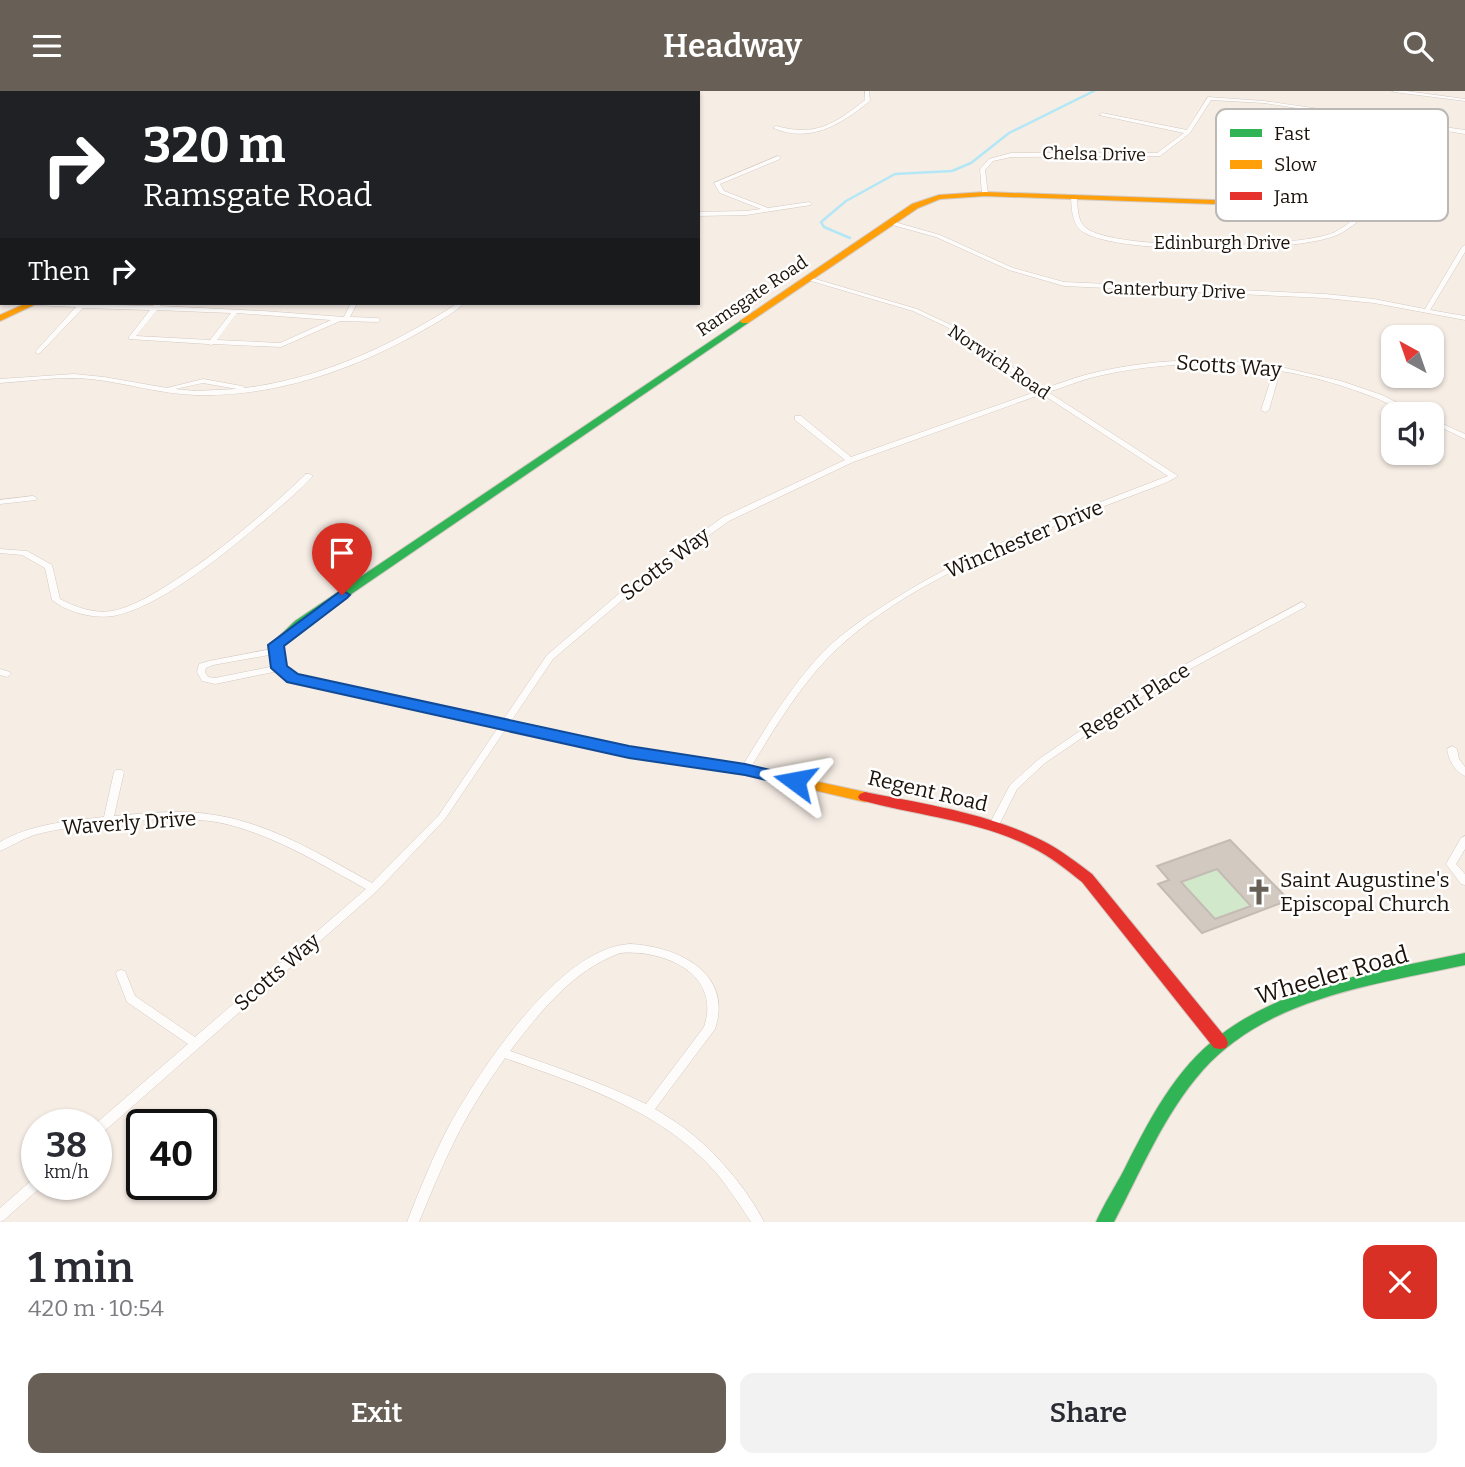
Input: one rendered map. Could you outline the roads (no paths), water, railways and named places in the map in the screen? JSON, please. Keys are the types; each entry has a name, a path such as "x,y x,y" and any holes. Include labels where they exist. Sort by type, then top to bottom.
{"street":[{"path":"776,128 801,134 828,128 868,100 867,91"},
{"path":"1394,91 1465,100"},
{"name":"Chelsa Drive","path":"985,194 982,170 991,160 1033,153 1158,155 1188,132 1210,98 1304,109"},
{"path":"1102,115 1188,132"},
{"path":"766,209 722,192 717,183 720,179 778,158"},
{"name":"Ramsgate Road","path":"277,651 276,645 299,624 915,206 939,197 985,194 1216,202"},
{"name":"Edinburgh Drive","path":"1074,198 1076,220 1085,231 1116,240 1250,247 1306,243 1332,236 1357,221"},
{"path":"700,214 809,204"},
{"name":"Canterbury Drive","path":"891,223 938,236 1011,269 1063,284 1325,296 1465,318"},
{"path":"1427,310 1465,247"},
{"name":"Norwich Road","path":"810,279 915,310 938,321 1174,476"},
{"path":"0,318 29,305"},
{"path":"65,305 288,313 378,320"},
{"path":"157,305 131,338 281,345 342,319 352,305"},
{"path":"222,311 226,305"},
{"path":"288,313 295,305"},
{"path":"0,381 74,376 165,390 202,381 251,391 322,373 433,323 460,305"},
{"path":"38,352 80,306"},
{"path":"211,343 235,312"},
{"name":"Scotts Way","path":"112,1117 373,888 442,817 550,657 637,583 726,519 850,460 1043,392 1124,367 1202,360 1278,367 1327,378 1394,402"},
{"path":"1265,410 1278,367"},
{"path":"798,418 850,460"},
{"path":"1444,427 1465,437"},
{"path":"0,551 24,553 50,567 56,600 67,607 113,613 141,603 172,584 274,509 309,476"},
{"name":"Winchester Drive","path":"745,770 788,699 843,639 893,603 954,567 1174,476"},
{"path":"0,502 33,498"},
{"name":"Regent Place","path":"994,825 1013,787 1042,761 1150,687 1302,605"},
{"path":"277,651 279,668 215,681 205,679 201,672 202,666 212,663 277,651"},
{"name":"Regent Road","path":"279,668 292,678 629,752 745,770 994,825 1030,836 1067,858 1087,878 1220,1043"},
{"path":"1452,749 1454,760 1465,773"},
{"path":"108,820 119,772"},
{"name":"Waverly Drive","path":"0,847 13,838 57,827 108,820 188,816 230,821 285,840 373,888"},
{"path":"1465,840 1451,864 1465,881"},
{"path":"413,1222 455,1126 503,1053 554,991 594,959 618,949 642,949 685,961 709,986 713,1018 685,1064 649,1109"},
{"name":"Wheeler Road","path":"1105,1222 1191,1075 1220,1043 1255,1017 1284,1005 1465,959"},
{"path":"121,974 131,999 195,1043"},
{"path":"503,1053 566,1074 649,1109 695,1142 721,1167 758,1222"},
{"path":"0,1216 21,1198"}],"waterway":[{"path":"850,238 824,227 821,222 846,201 895,174 952,171 971,163 1009,133 1094,91"}],"place":[{"name":"Saint Augustine's Episcopal Church","path":"1259,892"}]}
